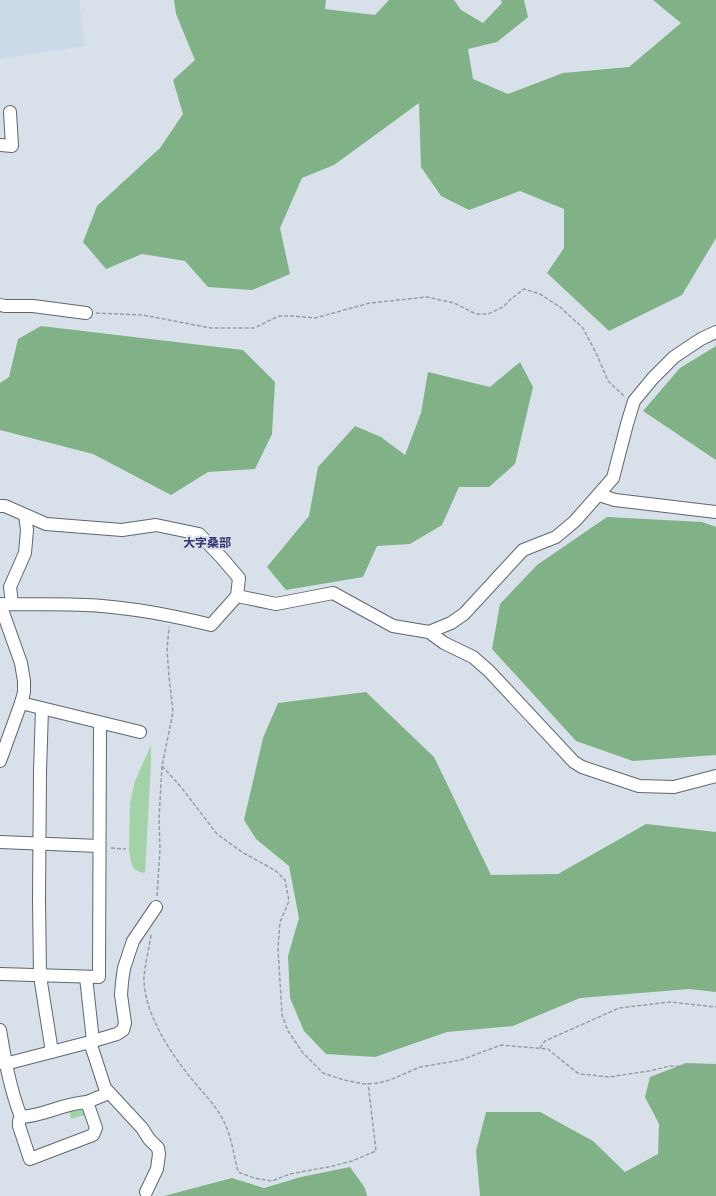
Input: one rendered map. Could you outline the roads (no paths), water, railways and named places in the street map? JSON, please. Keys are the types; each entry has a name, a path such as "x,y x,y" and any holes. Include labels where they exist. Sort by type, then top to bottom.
{"street":[{"path":"0,145 12,146 10,112"},
{"path":"0,305 33,306 86,313"},
{"path":"429,632 451,623 464,614 523,550 556,537 575,521 613,478 634,401 653,378 674,357 716,332"},
{"path":"599,495 615,500 716,512"},
{"path":"0,506 5,506 46,524 122,530 156,525 199,534 221,556 239,578 238,596 211,625 153,612 101,606 4,604"},
{"path":"0,761 24,692 21,663 4,604 25,553 27,530 25,515"},
{"path":"238,596 276,604 333,593 393,626 429,632 444,643 473,657 489,671 574,762 582,767 639,786 674,787 716,776"},
{"path":"21,703 140,732"},
{"path":"42,709 39,899 40,976 52,1052"},
{"path":"0,974 99,977 100,723"},
{"path":"0,842 99,847"},
{"path":"3,1063 92,1042 117,1034 123,1030 125,1023 122,995 124,968 133,941 156,907"},
{"path":"86,977 92,1042 105,1088 142,1128 149,1139 158,1148 159,1154 157,1170 146,1192"},
{"path":"0,1030 3,1063 21,1117 19,1126 30,1159 93,1135 96,1128 87,1102"},
{"path":"21,1117 31,1117 71,1104 87,1102 109,1093"}],"district":[{"name":"大字桑部","path":"207,543"}]}
